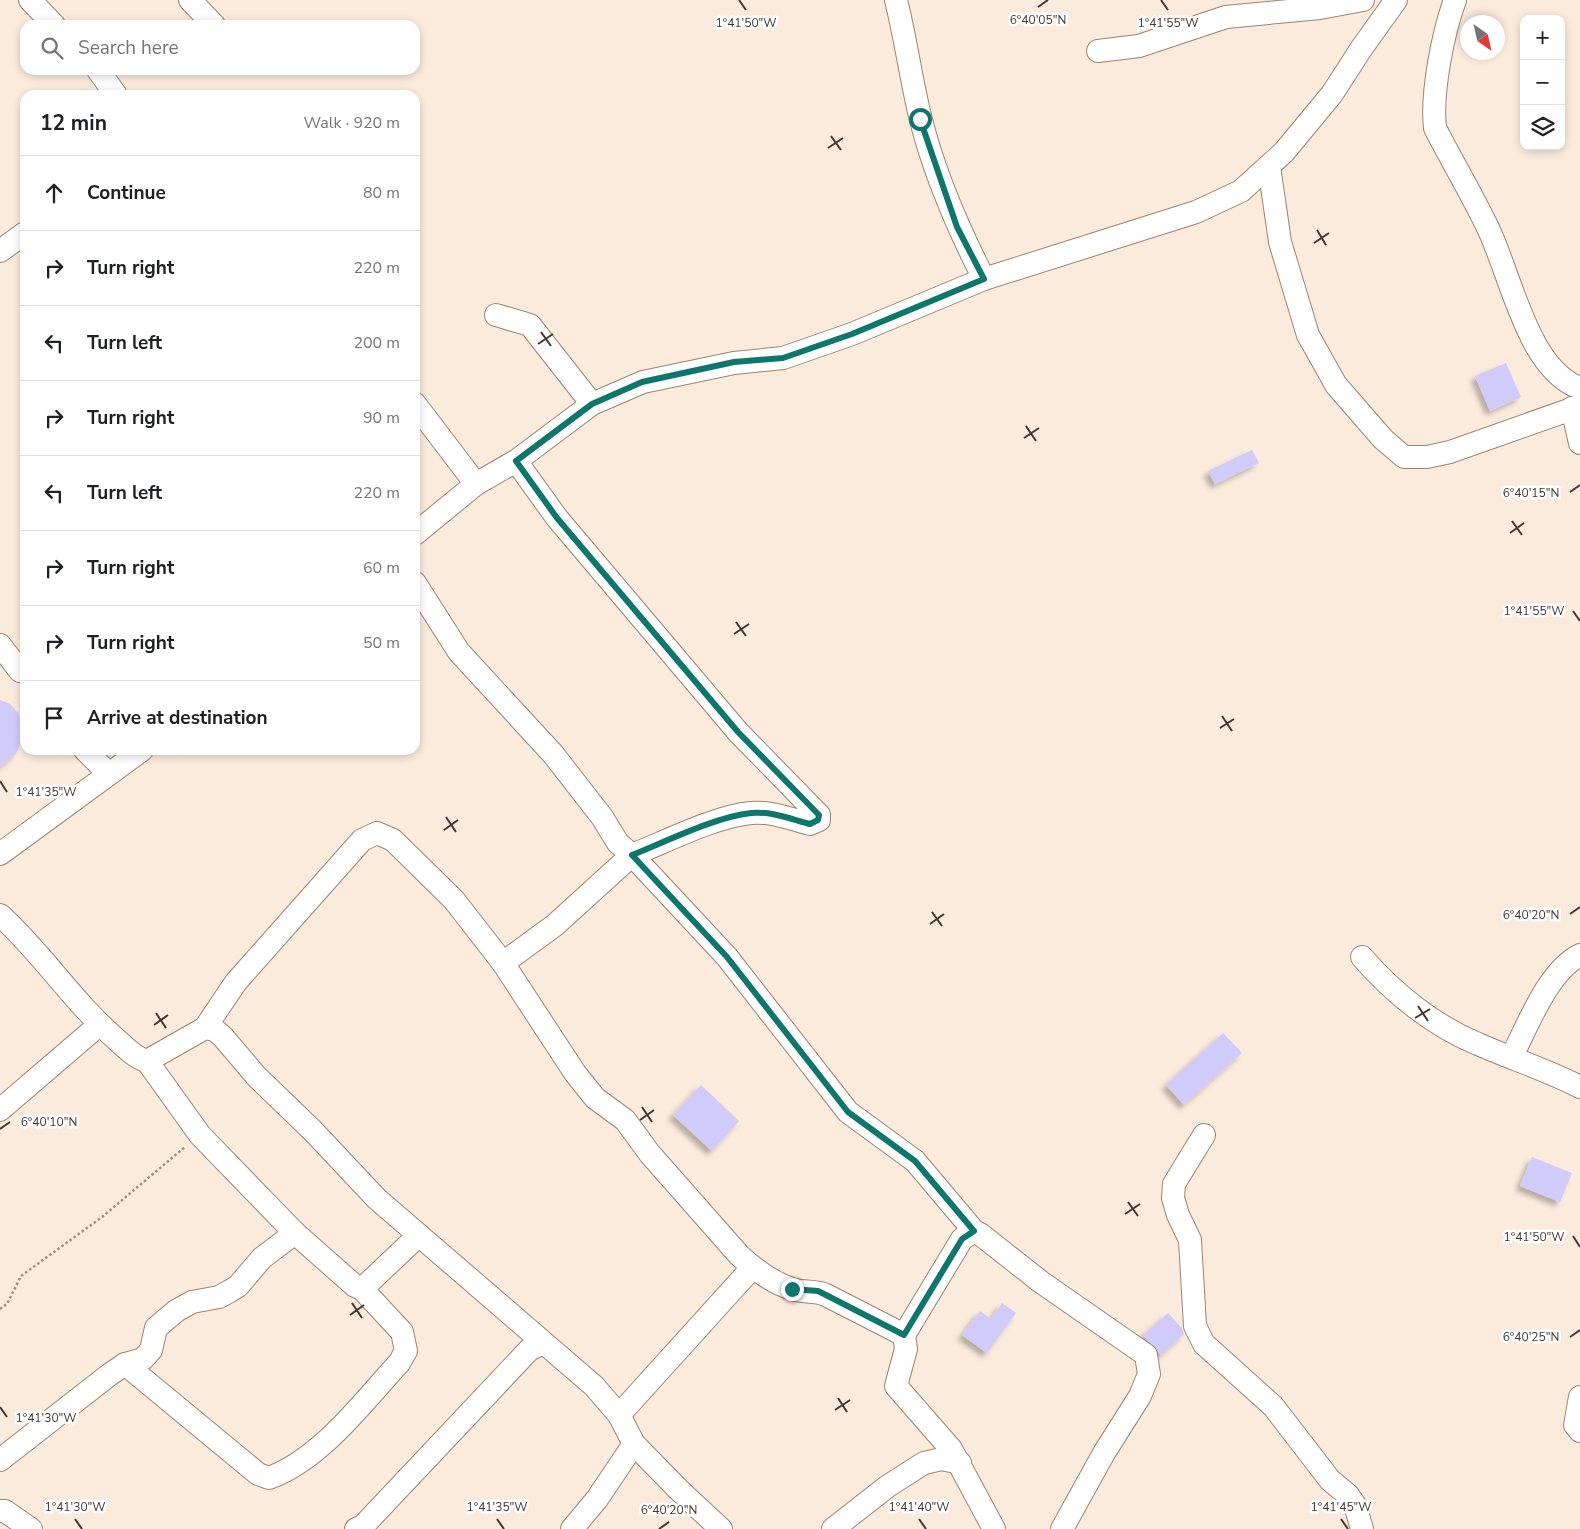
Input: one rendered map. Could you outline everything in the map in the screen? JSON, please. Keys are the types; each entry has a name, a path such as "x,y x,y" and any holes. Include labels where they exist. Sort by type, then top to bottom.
{"street":[{"path":"30,0 49,20"},
{"path":"190,0 209,20"},
{"path":"896,0 906,40 920,119 957,227 984,279"},
{"path":"1098,51 1139,46 1226,17 1320,8 1363,0"},
{"path":"420,530 476,484 516,461 592,404 642,382 734,362 783,358 852,334 984,279 1196,212 1241,191 1284,152 1332,94 1396,0"},
{"path":"1455,0 1450,15 1436,84 1433,112 1435,128 1488,228 1534,342 1570,400 1580,443"},
{"path":"102,75 112,90"},
{"path":"1270,166 1280,242 1308,335 1336,385 1383,440 1404,457 1427,457 1450,452 1570,400"},
{"path":"0,251 20,237"},
{"path":"496,315 530,325 592,404"},
{"path":"420,411 476,484"},
{"path":"503,962 554,925 632,855 730,817 752,813 775,814 810,824 818,820 819,815 738,732 563,525 516,461"},
{"path":"420,591 459,652 553,754 602,817 618,843 632,855 727,957 848,1112 915,1161 974,1231 1146,1355 1149,1374 1140,1396 1104,1453 1062,1529"},
{"path":"0,645 20,668"},
{"path":"90,755 108,774"},
{"path":"0,854 135,755"},
{"path":"147,1061 205,1028 242,975 362,840 377,833 393,840 454,900 503,962 574,1073 595,1098 625,1120 707,1221 752,1268 792,1289 818,1291 904,1335"},
{"path":"0,915 22,935 62,985 99,1024 138,1058 147,1061 200,1135 295,1233 354,1286 362,1290 402,1332 406,1351 399,1363 334,1433 300,1463 269,1478 258,1474 125,1364"},
{"path":"1512,1056 1536,1006 1560,970 1572,959 1580,955"},
{"path":"1362,957 1384,982 1446,1028 1477,1044 1512,1056 1580,1088"},
{"path":"0,1110 99,1024"},
{"path":"205,1028 215,1030 223,1037 256,1077 313,1131 377,1199 594,1386 619,1415 634,1444 678,1490 721,1529"},
{"path":"1204,1135 1174,1184 1173,1198 1178,1215 1190,1240 1195,1326 1204,1344 1273,1406 1330,1480 1348,1494 1355,1504 1362,1529"},
{"path":"974,1231 962,1239 904,1335 906,1349 896,1386 952,1449 960,1462 966,1479 994,1529"},
{"path":"0,1460 125,1364 142,1359 151,1350 156,1328 176,1311 192,1302 219,1297 238,1286 262,1258 295,1233"},
{"path":"362,1290 419,1235"},
{"path":"619,1415 752,1268"},
{"path":"356,1529 362,1526 529,1350 543,1343"},
{"path":"1580,1396 1576,1425 1580,1431"},
{"path":"572,1529 597,1499 634,1444"},
{"path":"833,1529 888,1486 924,1463 942,1459 960,1462"},
{"path":"0,1511 5,1511 31,1529"}],"path":[{"path":"0,1309 7,1304 21,1276 102,1216 200,1135"}],"building":[{"path":"1506,363 1521,397 1490,411 1475,376"},
{"path":"1252,450 1259,463 1215,484 1208,471"},
{"path":"0,700 10,704 18,713 20,720 20,744 16,754 0,767"},
{"path":"1223,1033 1242,1053 1184,1105 1166,1085"},
{"path":"701,1085 739,1121 712,1151 673,1115"},
{"path":"1532,1157 1572,1173 1560,1202 1520,1186"},
{"path":"1002,1303 1016,1313 987,1353 962,1335 980,1311 991,1319"},
{"path":"1168,1313 1182,1328 1184,1334 1161,1355 1143,1335"}],"route":[{"path":"792,1289 818,1291 904,1335 962,1239 974,1231 915,1161 848,1112 727,957 632,855 730,817 752,813 775,814 814,824 818,820 819,815 818,811 786,782 738,732 557,518 516,461 592,404 642,382 734,362 783,358 852,334 984,279 957,227 920,119"}]}
